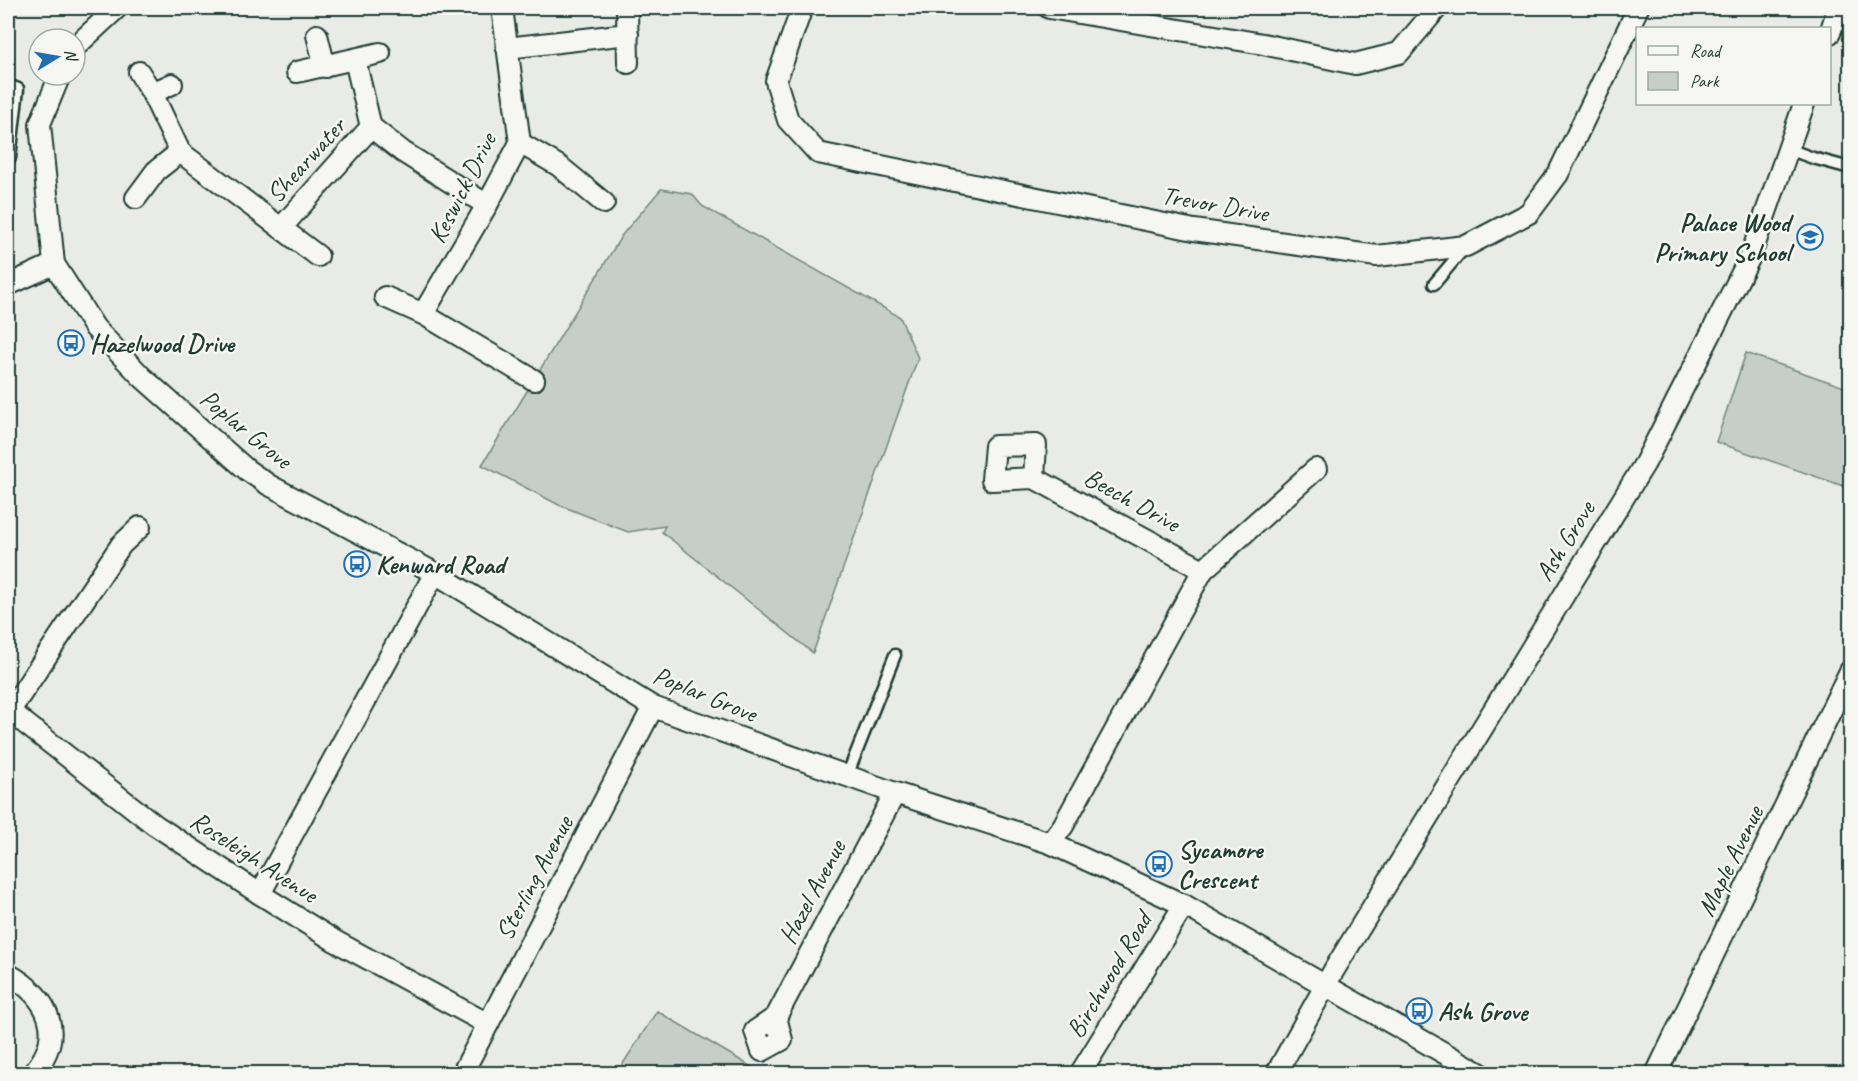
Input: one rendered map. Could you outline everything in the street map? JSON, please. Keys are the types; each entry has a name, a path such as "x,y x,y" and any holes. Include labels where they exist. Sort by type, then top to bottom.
{"street":[{"path":"87,36 117,8"},
{"name":"Keswick Drive","path":"423,314 487,205 520,143 502,8"},
{"path":"627,8 628,63"},
{"name":"Trevor Drive","path":"802,8 776,81 788,120 818,153 1194,230 1377,256 1466,246 1529,213 1558,174 1638,8"},
{"path":"1049,8 1263,44 1355,63 1399,53 1437,8"},
{"path":"1831,30 1838,8"},
{"path":"507,48 628,33"},
{"path":"317,35 325,67"},
{"path":"297,72 381,53"},
{"name":"Shearwater","path":"355,60 371,127 403,152 487,205"},
{"name":"Shearwater","path":"138,72 152,93 180,152 318,256"},
{"path":"152,93 172,84"},
{"path":"8,285 54,264 40,124 55,87"},
{"name":"Ash Grove","path":"1326,984 1645,463 1751,255 1804,105"},
{"name":"Shearwater","path":"281,228 371,127"},
{"path":"520,143 560,166 604,203"},
{"path":"136,198 156,171 180,152"},
{"name":"Poplar Grove","path":"54,264 95,328 142,377 247,471 269,485 435,573 653,707 895,793 1050,843 1184,905 1481,1074"},
{"path":"385,297 423,314 534,380"},
{"path":"1050,843 1063,826 1203,570 1316,469"},
{"name":"Beech Drive","path":"1034,478 1203,570"},
{"path":"8,711 122,545 140,527"},
{"path":"260,894 435,573"},
{"name":"Maple Avenue","path":"1656,1074 1851,670"},
{"name":"Sterling Avenue","path":"462,1074 653,707"},
{"name":"Roseleigh Avenue","path":"8,711 155,825 260,894 335,941 488,1023"},
{"name":"Hazel Avenue","path":"776,1017 895,793"},
{"name":"Birchwood Road","path":"1080,1074 1184,905"},
{"path":"8,974 23,983 42,1002 52,1028 48,1053 32,1074"},
{"path":"1276,1074 1326,984"}],"lane":[{"path":"8,85 18,89 10,158"},
{"path":"1788,149 1851,168"},
{"path":"1434,284 1466,246"},
{"path":"847,776 895,655"}],"green space":[{"path":"661,189 692,194 702,206 900,317 918,358 813,653 662,532 665,526 628,532 559,505 482,465 622,235"},
{"path":"1746,353 1850,389 1849,488 1716,442"},
{"path":"657,1011 762,1073 617,1073"}],"place":[{"name":"Palace Wood Primary School","path":"1810,237"},
{"name":"Hazelwood Drive","path":"71,343"},
{"name":"Kenward Road","path":"357,564"},
{"name":"Sycamore Crescent","path":"1159,864"},
{"name":"Ash Grove","path":"1419,1011"}]}
